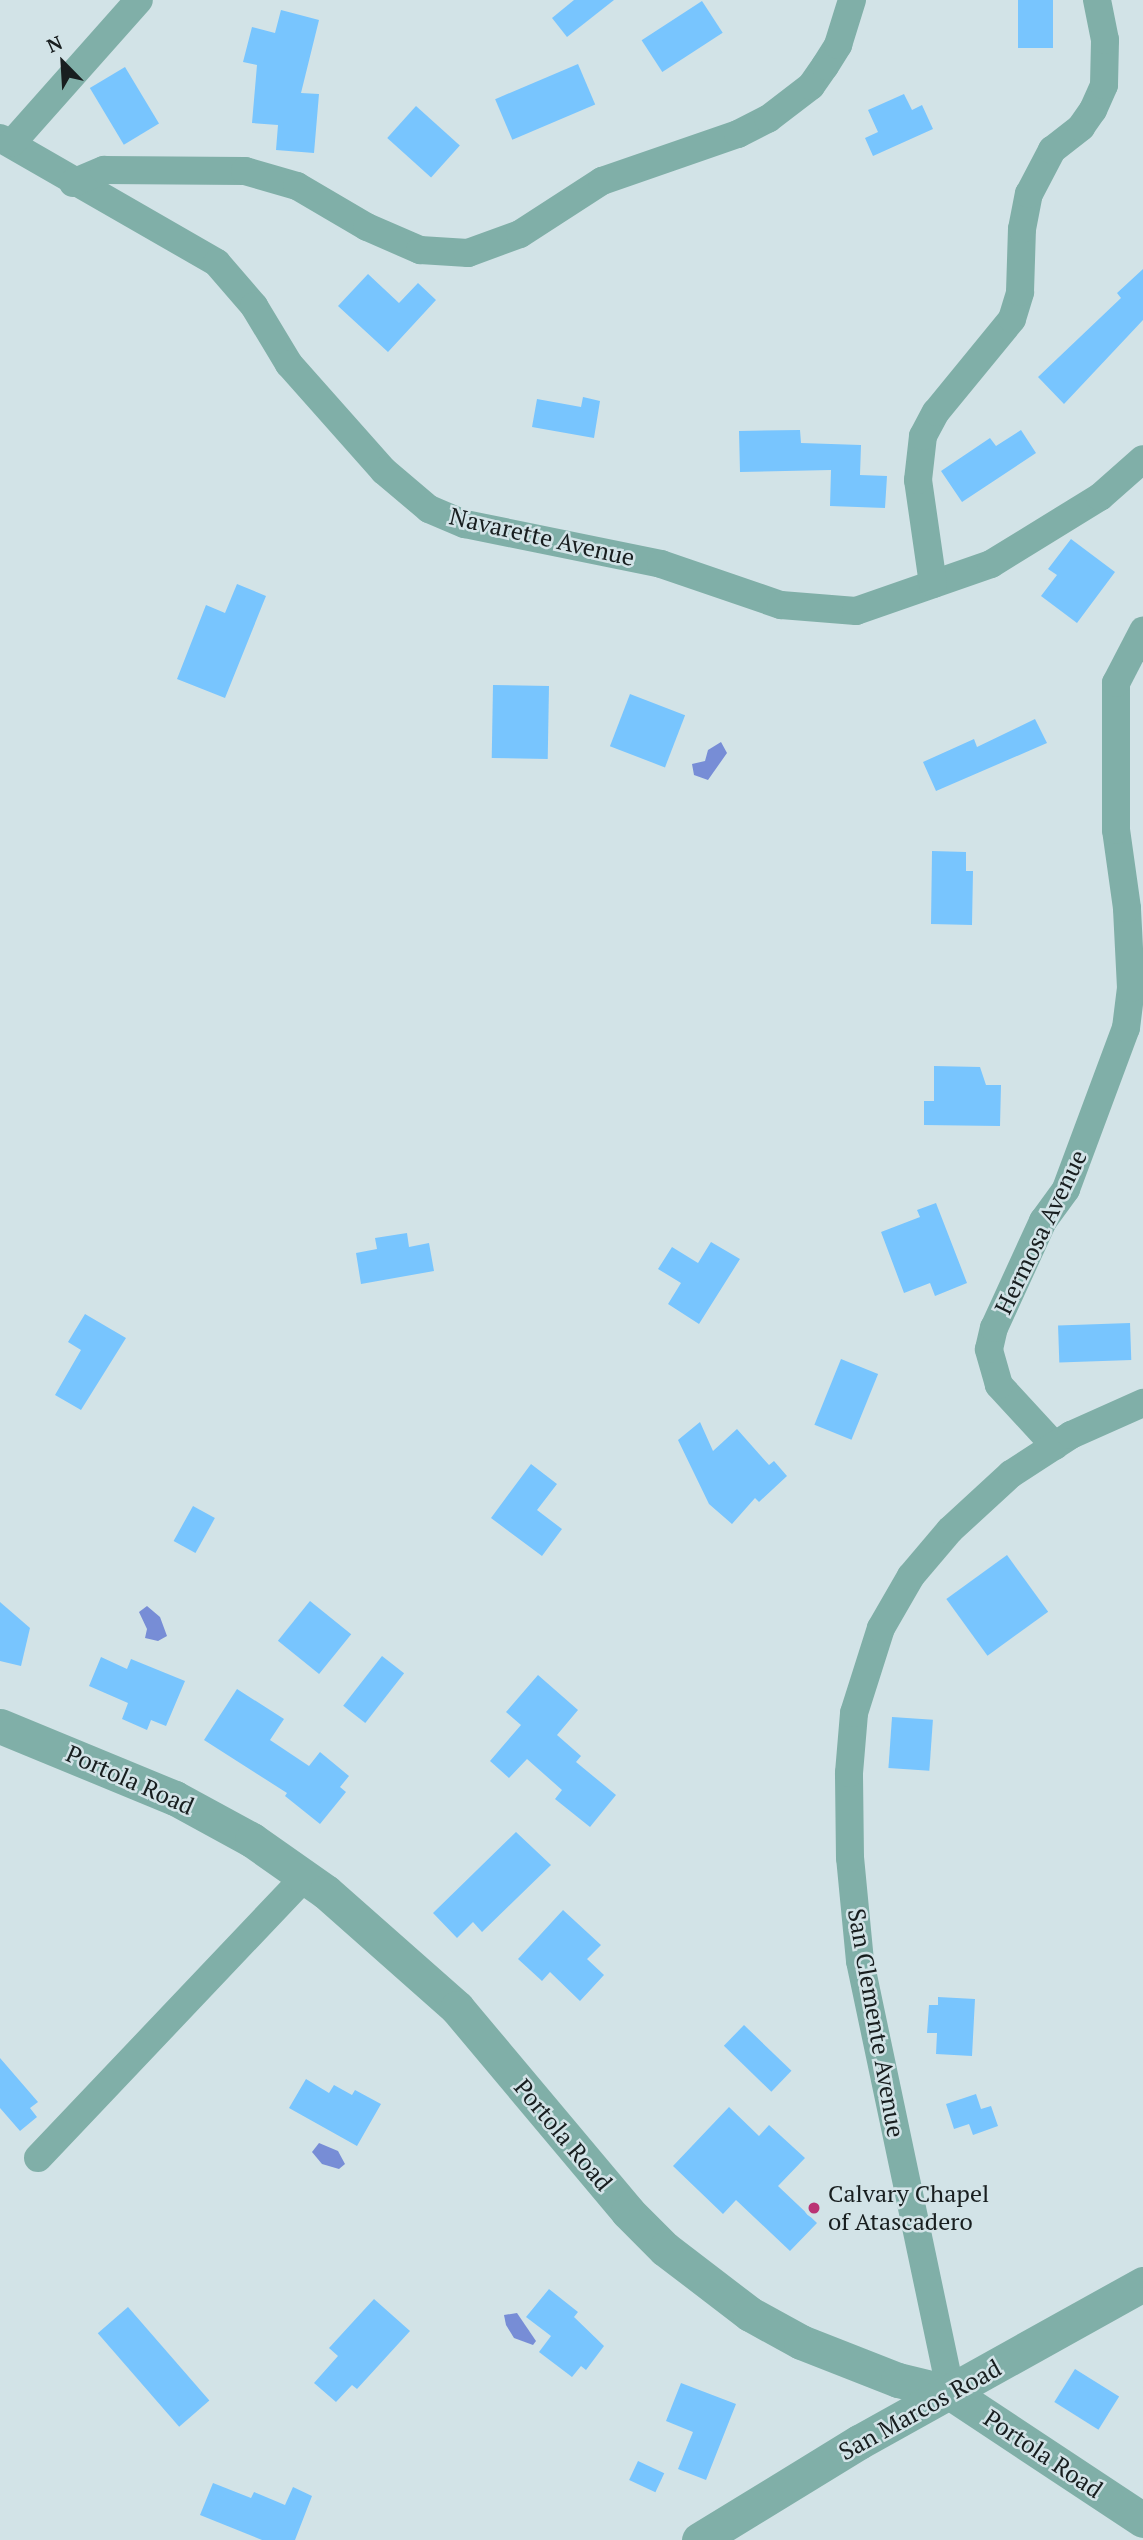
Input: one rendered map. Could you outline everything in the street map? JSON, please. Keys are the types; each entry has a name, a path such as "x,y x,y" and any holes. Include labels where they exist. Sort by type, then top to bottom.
{"street":[{"path":"6,140 139,0"},
{"path":"73,183 104,170 245,171 297,186 367,227 420,250 468,253 508,240 603,181 738,134 768,119 811,86 838,45 852,0"},
{"path":"933,584 918,480 923,436 936,412 1012,319 1020,292 1021,229 1029,194 1052,150 1081,127 1094,110 1104,85 1105,40 1097,0"},
{"name":"Navarette Avenue","path":"6,140 73,183 198,251 233,277 289,364 384,471 429,509 465,524 661,564 781,605 856,611 1011,553 1100,497 1143,459"},
{"name":"Hermosa Avenue","path":"1055,1446 999,1385 989,1349 994,1328 1043,1221 1066,1189 1126,1028 1131,988 1127,908 1116,830 1116,682 1143,631"},
{"name":"San Clemente Avenue","path":"951,2393 860,1961 850,1858 850,1743 870,1655 912,1576 972,1509 1011,1475 1055,1446 1143,1403"},
{"name":"Portola Road","path":"0,1726 165,1792 251,1840 305,1877 391,1946 457,2008 628,2212 707,2284 801,2342 898,2380 951,2393 1143,2520"},
{"path":"38,2158 305,1877"},
{"name":"San Marcos Road","path":"699,2540 859,2442 1143,2284"}],"water":[{"path":"721,742 727,753 708,780 694,775 692,764 705,761 708,750"},
{"path":"147,1606 160,1617 167,1636 158,1641 145,1638 147,1629 139,1612"},
{"path":"319,2143 338,2151 345,2164 339,2169 322,2164 312,2152"},
{"path":"517,2313 536,2341 533,2345 514,2338 506,2325 504,2315"}],"building":[{"path":"574,0 614,0 567,37 552,18"},
{"path":"1018,0 1053,0 1053,48 1018,48"},
{"path":"702,1 723,33 662,72 642,40"},
{"path":"281,10 319,20 301,93 319,94 314,153 276,150 278,125 252,123 257,65 243,62 252,27 275,33"},
{"path":"578,64 595,105 512,140 495,99"},
{"path":"125,67 159,124 124,145 90,88"},
{"path":"904,94 912,110 922,105 933,129 873,156 865,138 878,132 868,110"},
{"path":"416,106 460,145 431,177 387,138"},
{"path":"1143,269 1143,320 1064,404 1038,377 1121,298 1117,293"},
{"path":"368,274 399,303 418,283 436,300 388,352 338,306"},
{"path":"583,397 600,401 594,438 532,427 537,399 581,407"},
{"path":"800,430 801,443 861,445 860,475 887,476 885,508 830,506 831,470 740,472 739,431"},
{"path":"1021,430 1036,453 962,502 941,471 990,438 996,446"},
{"path":"1071,539 1115,572 1077,623 1041,596 1057,575 1048,569"},
{"path":"237,584 266,596 225,698 177,679 206,605 225,613"},
{"path":"493,685 549,686 548,759 492,758"},
{"path":"630,694 685,715 665,767 610,746"},
{"path":"1035,719 1047,743 936,791 923,762 974,739 977,747"},
{"path":"932,851 966,852 966,871 973,871 972,925 931,924"},
{"path":"934,1066 980,1067 986,1085 1001,1085 1000,1126 924,1125 924,1101 934,1101"},
{"path":"936,1203 967,1283 935,1296 930,1283 904,1293 881,1232 920,1217 917,1210"},
{"path":"407,1233 409,1247 429,1243 434,1271 361,1284 356,1253 377,1249 375,1238"},
{"path":"711,1242 740,1259 699,1324 668,1304 681,1283 658,1269 672,1247 698,1263"},
{"path":"85,1314 126,1338 81,1410 55,1395 81,1350 68,1342"},
{"path":"1130,1323 1131,1360 1059,1362 1058,1326"},
{"path":"841,1359 878,1374 851,1440 814,1425"},
{"path":"700,1422 713,1451 737,1429 769,1465 774,1461 787,1476 759,1502 755,1498 732,1524 709,1504 678,1440"},
{"path":"531,1464 557,1484 537,1510 562,1529 542,1556 491,1518"},
{"path":"193,1506 215,1518 195,1553 174,1541"},
{"path":"1007,1555 1048,1612 987,1656 946,1599"},
{"path":"310,1601 351,1634 319,1674 278,1641"},
{"path":"0,1602 30,1628 21,1666 0,1661"},
{"path":"382,1656 404,1673 365,1723 343,1706"},
{"path":"101,1657 127,1669 131,1659 185,1681 166,1726 151,1720 147,1730 122,1719 128,1703 89,1686"},
{"path":"538,1675 578,1710 557,1735 581,1756 576,1762 616,1795 590,1827 555,1799 562,1790 527,1759 509,1778 490,1761 521,1725 506,1712"},
{"path":"237,1689 284,1719 270,1740 309,1766 320,1752 349,1776 340,1787 346,1792 320,1824 285,1796 287,1793 204,1740"},
{"path":"892,1717 933,1720 929,1771 888,1768"},
{"path":"516,1832 551,1865 482,1932 473,1922 457,1938 433,1913"},
{"path":"563,1910 601,1945 587,1959 604,1975 580,2001 550,1972 542,1981 518,1959"},
{"path":"938,1997 975,1999 972,2056 936,2054 937,2033 927,2033 929,2005 938,2005"},
{"path":"744,2025 791,2071 771,2092 724,2046"},
{"path":"0,2058 38,2102 30,2108 37,2117 20,2131 0,2108"},
{"path":"306,2079 329,2093 334,2085 352,2095 355,2090 381,2104 357,2146 289,2108"},
{"path":"976,2094 981,2109 991,2106 998,2126 973,2135 969,2124 954,2129 946,2104"},
{"path":"729,2107 759,2136 769,2125 805,2158 778,2186 817,2223 790,2251 736,2200 723,2214 673,2166"},
{"path":"549,2289 578,2312 574,2317 604,2346 586,2370 581,2366 572,2377 539,2352 551,2336 526,2317"},
{"path":"374,2299 410,2331 357,2389 352,2385 336,2402 314,2383 338,2356 329,2348"},
{"path":"128,2307 209,2401 179,2427 98,2333"},
{"path":"1075,2369 1119,2397 1098,2430 1054,2402"},
{"path":"681,2383 736,2404 706,2480 678,2469 693,2432 666,2421"},
{"path":"638,2461 664,2473 655,2492 629,2480"},
{"path":"213,2483 251,2498 254,2492 285,2505 293,2487 312,2496 295,2540 262,2540 200,2515"}],"place":[{"name":"Calvary Chapel of Atascadero","path":"814,2208"}]}
